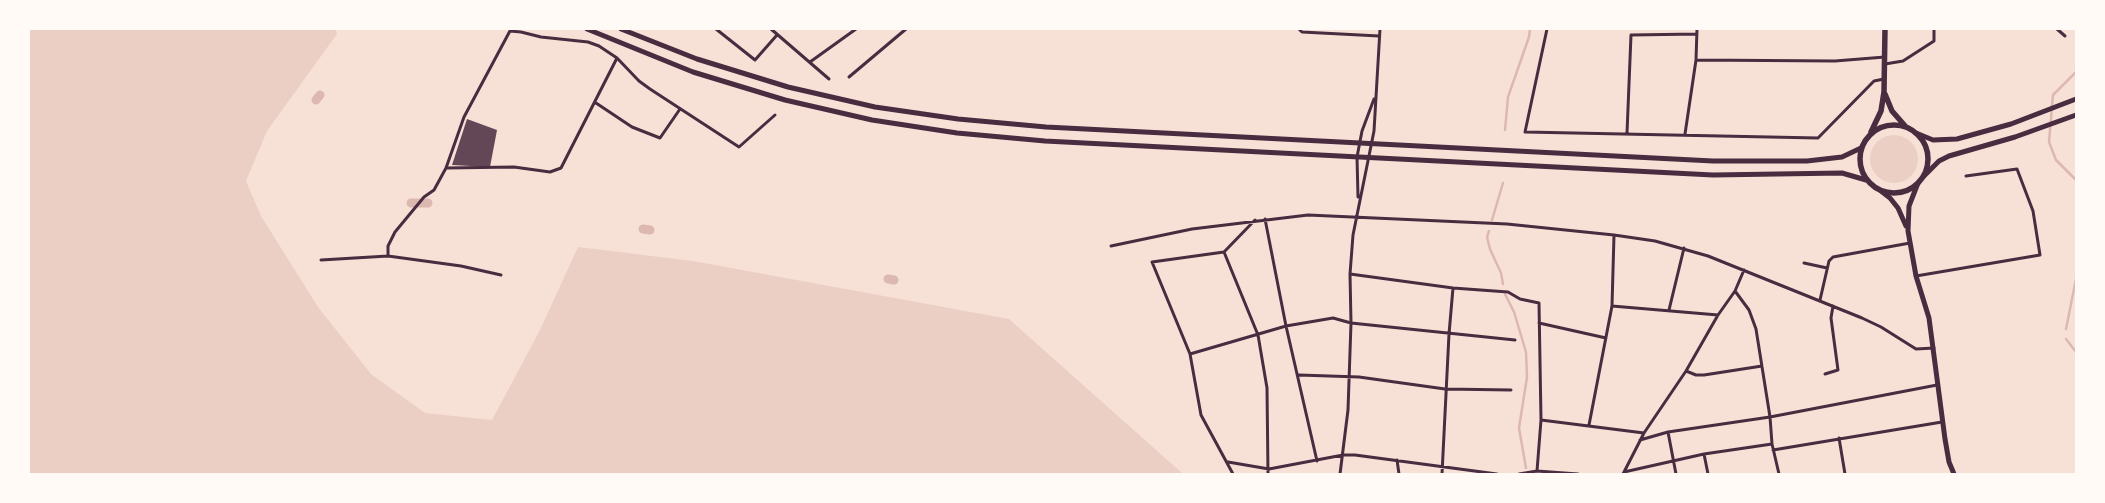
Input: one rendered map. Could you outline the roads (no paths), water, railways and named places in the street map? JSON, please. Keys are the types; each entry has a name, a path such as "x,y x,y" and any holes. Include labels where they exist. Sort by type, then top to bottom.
{"main road":[{"path":"587,29 657,58 726,83 785,100 872,120 957,133 1045,141 1713,175 1842,173 1866,180 1890,198 1898,208 1908,231"},
{"path":"621,29 661,46 739,73 875,107 958,119 1046,127 1359,144 1757,162 1842,157 1861,148"},
{"path":"1866,180 1861,170 1859,159 1861,148 1881,111 1885,79 1885,29"},
{"path":"1884,92 1892,111 1906,127"},
{"path":"1870,134 1881,127 1894,124 1906,127 1933,140 1944,141 1973,136 2020,121 2076,99"},
{"path":"1880,191 1901,193 1918,183 1939,161 1962,152 2023,135 2076,114"},
{"path":"1916,133 1924,142 1928,153 1928,165 1924,176"},
{"path":"1918,183 1909,206 1908,231 1916,276 1929,318 1949,462 1954,474"}],"street":[{"path":"717,29 755,60 777,35 777,29"},
{"path":"771,29 829,79"},
{"path":"810,62 856,29"},
{"path":"849,77 906,29"},
{"path":"1299,29 1302,32 1379,36"},
{"path":"1340,474 1348,410 1351,323 1350,274 1355,216 1370,157 1374,131 1380,29"},
{"path":"1547,29 1525,132 1818,138 1874,81 1885,79"},
{"path":"1650,36 1651,29"},
{"path":"1685,134 1696,60 1697,29"},
{"path":"1885,64 1903,61 1934,41 1934,29"},
{"path":"2057,29 2066,36"},
{"path":"388,256 388,246 394,232 424,197 434,190 446,168 464,117 512,30 541,37 588,42 599,46 617,58 639,81 738,147 775,115"},
{"path":"1627,133 1632,35 1697,34"},
{"path":"1696,60 1835,61 1886,57"},
{"path":"446,168 514,167 556,171 565,163 617,58"},
{"path":"1358,200 1356,156 1375,96"},
{"path":"596,102 626,123 660,138 680,109"},
{"path":"1916,276 2040,255 2033,211 2017,170 1966,176"},
{"path":"1111,246 1192,229 1308,215 1507,224 1614,235 1655,241 1684,248 1744,270 1872,322 1916,349 1934,348"},
{"path":"1265,219 1286,326 1299,374 1317,461"},
{"path":"1233,474 1201,415 1190,354 1152,262 1224,252 1256,220"},
{"path":"1589,425 1612,306 1614,235"},
{"path":"1820,300 1828,268 1833,257 1910,243"},
{"path":"1669,310 1684,248"},
{"path":"1224,252 1258,334 1267,388 1268,474"},
{"path":"321,260 388,256 462,266 501,275"},
{"path":"1804,263 1828,268"},
{"path":"1624,473 1644,433 1686,371 1718,315 1735,291 1744,270"},
{"path":"1350,274 1454,288 1508,292 1520,299 1539,303 1541,420 1537,471"},
{"path":"1442,474 1448,334 1454,288"},
{"path":"1735,291 1753,318 1770,417 1772,444 1779,474"},
{"path":"1612,306 1718,315"},
{"path":"1826,374 1838,370 1831,318 1833,306"},
{"path":"1190,354 1286,326 1333,318 1351,323 1515,340"},
{"path":"1539,323 1606,338"},
{"path":"1686,371 1696,375 1704,375 1762,366"},
{"path":"1299,374 1349,376 1445,388 1511,390"},
{"path":"1640,440 1668,432 1770,417 1938,385"},
{"path":"1541,420 1644,433"},
{"path":"1773,450 1943,422"},
{"path":"1668,432 1676,474"},
{"path":"1839,438 1845,474"},
{"path":"1624,473 1673,460 1772,444"},
{"path":"1704,454 1708,474"},
{"path":"1227,461 1269,469 1343,455 1397,460 1441,468 1497,474"},
{"path":"1397,460 1399,474"},
{"path":"1228,474 1231,469"},
{"path":"1519,474 1537,471 1578,474"}],"waterway":[{"path":"1505,130 1508,97 1529,37 1530,29"},
{"path":"2076,72 2053,95 2049,142 2056,160 2076,180"},
{"path":"316,100 320,95"},
{"path":"1492,220 1503,183"},
{"path":"411,203 428,203"},
{"path":"643,229 650,230"},
{"path":"1489,231 1487,237 1490,249 1501,273 1503,284"},
{"path":"888,279 894,280"},
{"path":"2066,329 2076,279"},
{"path":"1505,294 1514,312 1526,352 1527,377 1519,428 1526,468"},
{"path":"2066,339 2076,352"}]}
